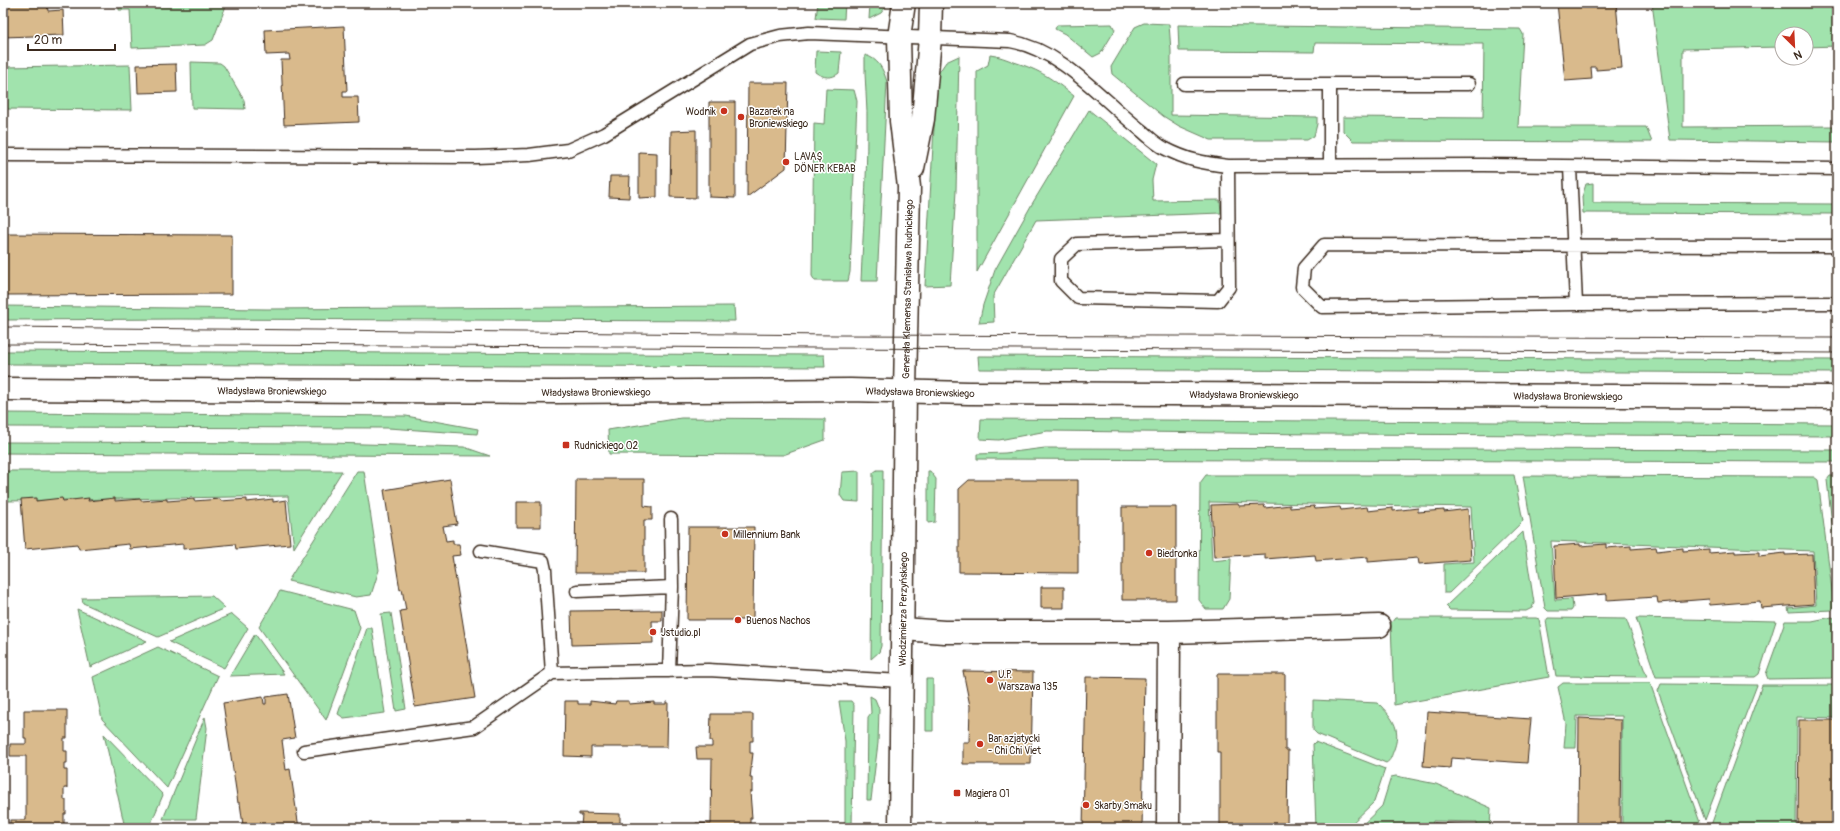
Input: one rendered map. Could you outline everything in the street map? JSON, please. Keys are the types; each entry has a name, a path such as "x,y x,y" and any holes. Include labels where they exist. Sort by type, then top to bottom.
{"main road":[{"name":"Generała Klemensa Stanisława Rudnickiego","path":"904,3 899,36 901,121 910,187 905,391"},
{"name":"Generała Klemensa Stanisława Rudnickiego","path":"910,187 923,119 930,38 931,3"},
{"name":"Władysława Broniewskiego","path":"3,389 556,392 905,391 969,393 1837,397"},
{"name":"Włodzimierza Perzyńskiego","path":"900,828 905,391"},
{"path":"903,629 952,632 1170,632 1379,626"},
{"path":"1168,828 1170,632"}],"lane":[{"path":"3,155 476,157 568,150 604,134 750,44 780,36 809,33 1010,41 1027,44 1042,50 1070,69 1133,124 1163,147 1196,162 1228,166 1570,166 1837,169"},
{"path":"1184,84 1469,84"},
{"path":"1330,84 1330,165"},
{"path":"1228,166 1228,240 1228,287 1218,301 1078,298 1061,281 1061,260 1077,244 1228,240"},
{"path":"1570,166 1576,304"},
{"path":"1837,246 1324,245 1304,268 1302,287 1322,307 1837,303"},
{"path":"669,671 672,587 671,519"},
{"path":"482,551 543,561 545,570 552,673"},
{"path":"577,591 672,587"},
{"path":"304,750 474,727 552,673 716,670 902,680"}],"green space":[{"path":"119,3 227,3 213,40 205,45 132,48 130,10 119,10"},
{"path":"818,3 845,3 844,19 816,18"},
{"path":"870,3 889,3 881,13 869,19"},
{"path":"1652,3 1837,3 1837,46 1814,47 1814,26 1774,26 1774,47 1683,49 1683,127 1837,126 1837,142 1670,140"},
{"path":"1144,23 1169,24 1171,51 1171,115 1317,117 1314,136 1307,140 1211,140 1179,126 1163,116 1112,74 1111,67 1135,27"},
{"path":"1112,24 1115,30 1101,53 1093,57 1065,34 1055,29 1057,25"},
{"path":"1178,25 1520,29 1523,34 1518,127 1646,127 1652,142 1353,141 1343,131 1343,117 1483,118 1484,44 1315,43 1314,52 1179,51"},
{"path":"816,51 841,52 839,73 827,77 821,76 815,72"},
{"path":"865,55 877,62 884,72 887,82 877,281 861,281 867,150"},
{"path":"990,55 1024,65 1039,72 1074,96 977,272 977,71 988,65"},
{"path":"959,56 956,191 950,285 925,286 937,75 946,62"},
{"path":"191,62 220,63 224,66 244,100 245,109 192,108"},
{"path":"130,65 132,110 3,109 3,67"},
{"path":"826,89 854,90 857,101 850,272 848,281 815,281 812,276 814,123 824,124"},
{"path":"1089,110 1156,164 1152,180 1153,201 1220,200 1221,213 1036,220 993,296 994,322 979,323 983,305 995,270 1032,204"},
{"path":"1593,183 1593,203 1837,204 1837,214 1583,213 1582,197 1586,184"},
{"path":"3,306 267,309 734,306 735,321 179,319 3,320"},
{"path":"4,351 824,355 825,367 3,364"},
{"path":"978,356 1837,360 1837,373 979,369"},
{"path":"3,413 406,416 478,429 477,434 388,428 3,427"},
{"path":"681,418 825,419 825,440 783,455 609,454 608,430"},
{"path":"981,419 1837,424 1837,436 1313,434 1047,431 999,440 980,439"},
{"path":"3,442 331,443 464,447 490,456 3,453"},
{"path":"1045,448 1837,450 1837,462 977,459 977,454 1005,453"},
{"path":"877,470 883,470 881,646 879,652 871,659 873,473"},
{"path":"6,471 342,471 294,548 288,496 7,501"},
{"path":"357,471 364,471 379,570 371,595 356,597 288,581"},
{"path":"859,471 859,502 844,501 840,495 842,472"},
{"path":"928,471 930,471 936,479 935,522 928,523"},
{"path":"1206,475 1514,475 1523,521 1449,593 1444,593 1444,564 1474,562 1471,507 1209,502 1212,561 1231,559 1229,599 1223,609 1206,609 1199,600 1200,483"},
{"path":"1523,476 1814,477 1818,480 1834,605 1832,610 1789,612 1788,608 1816,605 1813,551 1551,541 1555,600 1572,599 1573,608 1571,611 1548,611 1545,608"},
{"path":"1830,476 1837,476 1837,568 1827,480"},
{"path":"1523,532 1534,603 1532,608 1526,611 1450,610 1446,606"},
{"path":"280,591 354,610 360,628 326,720 259,627"},
{"path":"212,596 225,608 158,637 83,603 82,598"},
{"path":"77,609 147,641 90,667"},
{"path":"391,613 406,709 396,711 381,614"},
{"path":"232,614 248,628 224,668 169,642"},
{"path":"1832,617 1836,619 1837,627 1837,678 1768,679 1766,674 1785,621 1812,621"},
{"path":"1395,618 1539,619 1549,677 1394,705 1391,623"},
{"path":"1548,618 1626,619 1647,677 1556,676 1546,621"},
{"path":"1636,618 1776,621 1759,674 1755,677 1656,677"},
{"path":"367,628 372,628 385,713 344,718 338,714"},
{"path":"255,634 284,674 230,676"},
{"path":"158,647 218,676 167,788 102,719 93,677"},
{"path":"926,679 933,679 933,731 926,731"},
{"path":"1563,683 1650,683 1702,828 1622,828 1622,716 1577,716 1576,748 1564,748 1566,724 1558,687"},
{"path":"1661,684 1757,685 1705,820 1658,691"},
{"path":"1762,685 1837,685 1837,718 1797,717 1796,828 1710,828"},
{"path":"870,696 875,699 879,709 878,743 871,800 867,800 868,717 871,713"},
{"path":"1313,700 1378,703 1395,725 1397,737 1396,744 1390,760 1386,763 1317,734 1313,730"},
{"path":"839,701 851,701 854,705 852,828 845,828 845,741"},
{"path":"205,717 207,728 196,819 163,819"},
{"path":"104,734 163,795 149,828 125,828"},
{"path":"1315,742 1385,769 1374,802 1347,828 1316,828 1313,744"},
{"path":"1396,776 1436,784 1491,808 1490,828 1477,828 1477,822 1433,821 1432,828 1359,828 1382,806 1391,777"}],"building":[{"path":"3,3 51,3 47,4 48,11 63,10 64,35 3,37"},
{"path":"1557,3 1616,3 1622,68 1596,70 1596,67 1591,67 1592,79 1565,81"},
{"path":"344,26 347,91 343,91 343,97 358,97 359,122 284,125 281,60 290,60 289,54 266,55 265,30"},
{"path":"176,64 177,92 138,93 137,65"},
{"path":"748,83 788,83 786,168 747,197"},
{"path":"709,102 735,102 735,198 709,197"},
{"path":"696,130 696,198 670,197 671,131"},
{"path":"639,152 657,153 657,197 639,198"},
{"path":"610,176 630,176 629,198 609,197"},
{"path":"3,234 232,235 232,294 3,295"},
{"path":"450,479 457,524 443,526 446,541 453,540 453,544 459,544 461,555 452,556 475,698 415,707 400,611 406,610 402,589 400,590 384,490"},
{"path":"576,479 644,479 644,506 652,507 652,520 644,520 644,573 575,573"},
{"path":"969,480 1078,480 1078,573 959,572 959,489"},
{"path":"36,498 36,501 62,498 63,501 89,498 88,501 115,498 115,501 141,499 141,501 167,499 167,501 194,499 194,501 220,499 221,501 247,499 247,502 273,499 273,502 286,500 290,544 236,549 235,544 183,549 183,544 130,549 129,544 79,549 77,544 25,549 21,499"},
{"path":"516,502 541,502 541,527 516,527"},
{"path":"1238,504 1239,506 1264,505 1265,508 1290,505 1290,508 1314,506 1315,509 1340,507 1341,510 1367,507 1368,511 1393,508 1393,511 1418,508 1418,512 1444,510 1444,512 1468,509 1471,560 1419,564 1418,558 1368,562 1368,557 1316,561 1315,555 1265,559 1265,554 1214,557 1211,505"},
{"name":"Biedronka","path":"1122,507 1176,507 1176,600 1122,600"},
{"path":"688,527 754,527 753,620 687,620"},
{"path":"1580,544 1580,546 1606,544 1606,548 1631,546 1631,549 1656,547 1657,551 1683,548 1683,551 1709,549 1709,553 1735,551 1735,553 1759,552 1759,556 1785,553 1785,555 1812,554 1814,604 1761,608 1760,601 1710,605 1709,599 1658,603 1657,597 1607,600 1607,594 1556,598 1554,546"},
{"path":"1041,587 1064,587 1064,608 1041,608"},
{"path":"662,610 662,621 652,621 653,643 572,645 571,611"},
{"path":"963,671 1033,672 1031,764 963,764 963,742 969,742 970,706"},
{"path":"1217,674 1285,674 1285,750 1288,750 1287,827 1290,828 1220,828 1220,752 1217,752"},
{"path":"1086,677 1145,678 1142,828 1083,828"},
{"path":"288,694 295,738 282,740 286,770 290,769 299,828 238,828 238,826 243,825 240,803 238,803 223,703 263,697 264,704 266,704 266,697"},
{"path":"565,701 578,701 578,704 590,704 590,701 615,704 616,701 629,701 629,704 654,702 654,704 666,704 666,702 668,702 667,747 591,747 591,757 564,756"},
{"path":"24,710 67,710 67,738 64,738 64,751 67,751 67,763 64,763 64,770 67,770 67,788 64,788 66,814 64,814 64,825 66,825 66,828 10,828 10,820 26,820 26,756 10,756 10,744 26,744 26,738 24,738"},
{"path":"1427,712 1531,719 1527,763 1451,758 1450,768 1423,766"},
{"path":"711,714 753,714 753,741 750,741 750,753 753,753 750,778 752,778 752,792 750,792 752,818 750,818 750,828 696,828 696,823 711,824 712,759 697,759 696,747 712,747 712,741 710,741"},
{"path":"1579,718 1621,720 1620,828 1578,828"},
{"path":"1799,720 1837,720 1837,828 1798,828"},
{"path":"579,813 620,814 620,828 578,828 578,826 581,826 582,815 579,815"},
{"path":"1434,823 1476,826 1476,828 1434,828"}],"tram line":[{"path":"3,327 836,335 1837,338"},
{"path":"3,344 1837,353"}],"place":[{"name":"Wodnik","path":"724,111"},
{"name":"Bazarek na Broniewskiego","path":"741,117"},
{"name":"LAVAŞ DÖNER KEBAB","path":"786,162"},
{"name":"Rudnickiego 02","path":"566,445"},
{"name":"Millennium Bank","path":"725,534"},
{"name":"Biedronka","path":"1149,553"},
{"name":"Buenos Nachos","path":"738,620"},
{"name":"Jstudio.pl","path":"653,632"},
{"name":"U.P. Warszawa 135","path":"990,680"},
{"name":"Bar azjatycki - Chi Chi Viet","path":"980,744"},
{"name":"Magiera 01","path":"957,793"},
{"name":"Skarby Smaku","path":"1086,805"}]}
